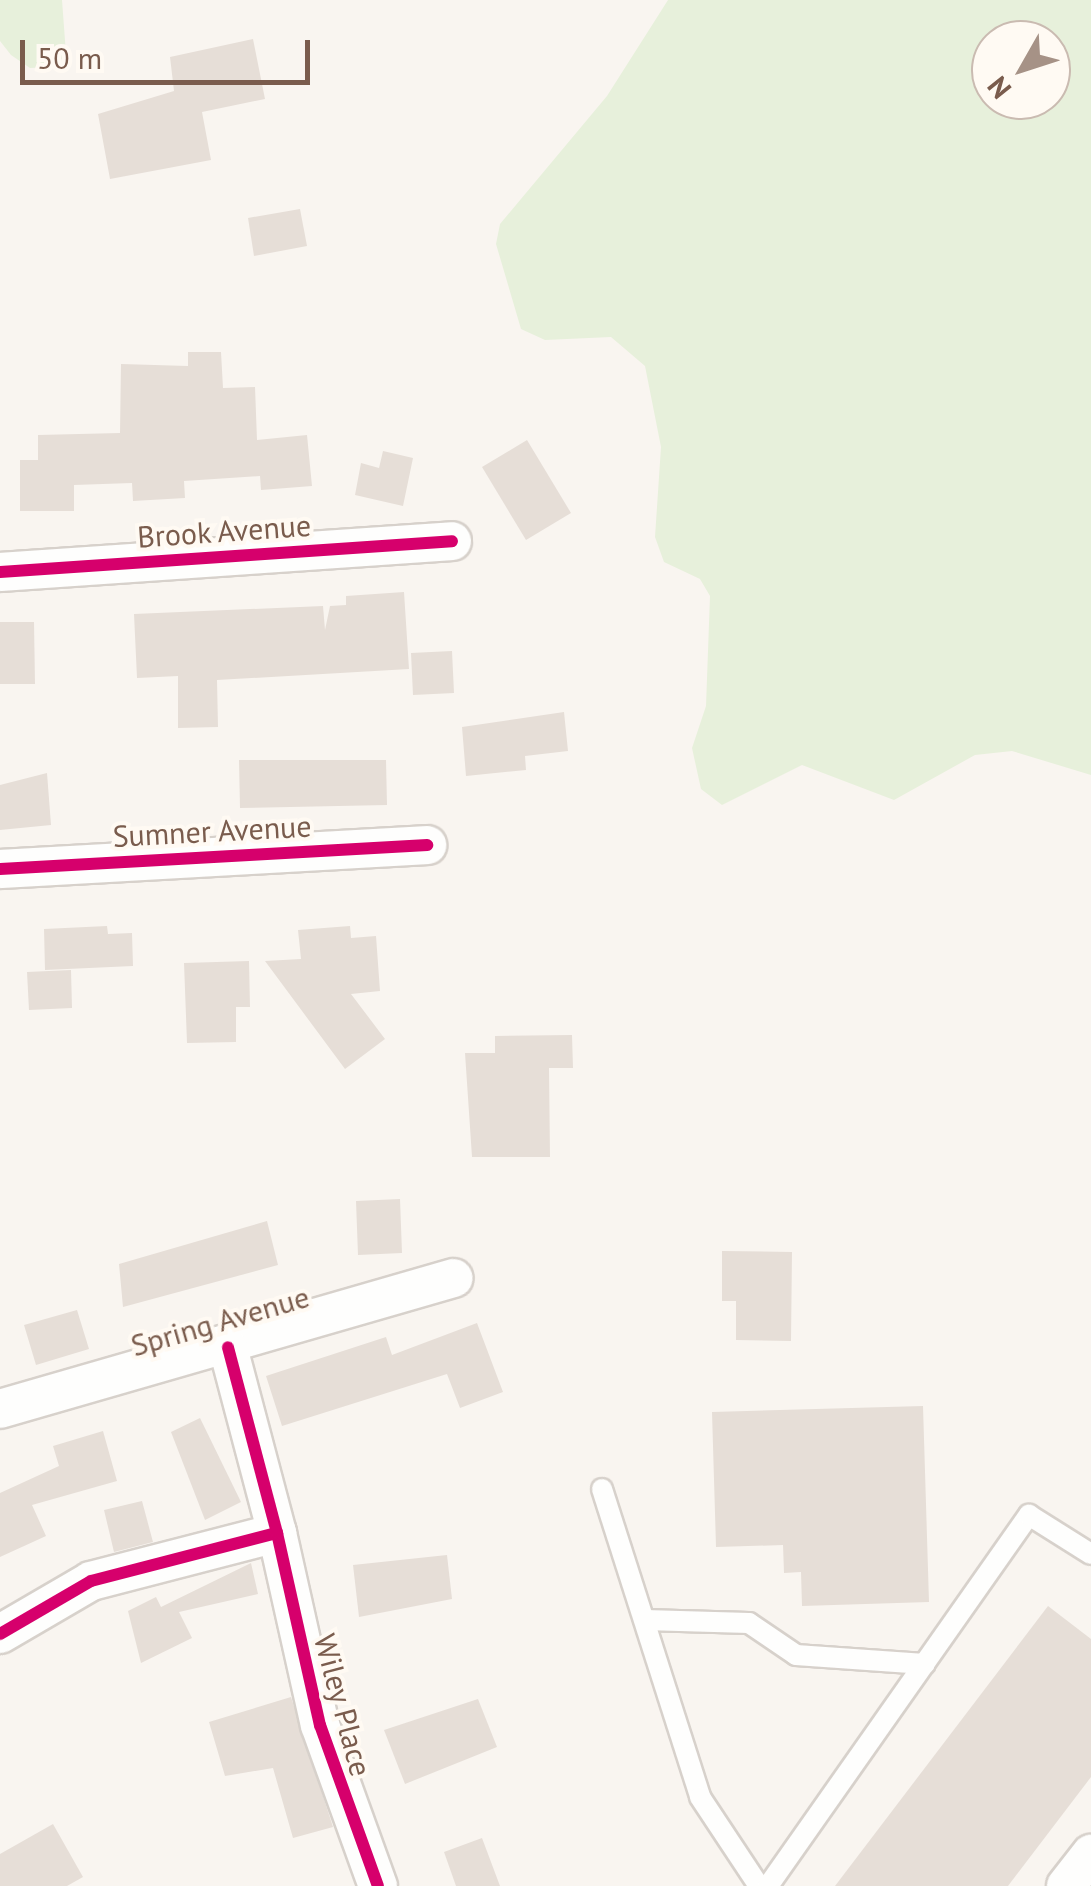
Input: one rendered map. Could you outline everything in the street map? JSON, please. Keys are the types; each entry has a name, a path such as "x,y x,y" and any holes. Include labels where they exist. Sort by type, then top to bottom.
{"street":[{"name":"Brook Avenue","path":"0,572 452,541"},
{"name":"Sumner Avenue","path":"0,869 427,845"},
{"name":"Spring Avenue","path":"0,1409 228,1347 453,1278"},
{"name":"Wiley Place","path":"228,1347 320,1725 378,1886"},
{"path":"0,1634 91,1581 276,1533"},
{"path":"1066,1886 1091,1854"}],"lane":[{"path":"602,1488 700,1797 759,1886"},
{"path":"768,1886 1030,1515 1091,1554"},
{"path":"645,1620 749,1623 796,1655 924,1664"}],"green space":[{"path":"0,0 62,0 66,54 55,67 30,68 11,55 0,41"},
{"path":"668,0 1091,0 1091,775 1012,751 975,755 894,800 802,765 722,805 701,789 692,748 706,706 710,596 700,579 664,562 655,537 661,447 645,366 611,337 545,340 521,329 496,244 500,224 607,96"}],"building":[{"path":"253,39 265,99 202,112 211,160 110,179 98,114 174,91 170,57"},
{"path":"300,209 307,246 254,256 248,218"},
{"path":"188,352 221,352 223,388 255,387 257,440 307,435 312,486 261,490 260,476 184,481 185,498 133,501 132,483 74,485 74,511 20,511 20,460 38,460 38,435 120,433 121,364 188,366"},
{"path":"527,440 571,513 526,540 482,467"},
{"path":"383,451 413,458 403,506 355,495 361,463 379,468"},
{"path":"404,592 409,669 217,680 218,727 178,728 178,676 137,678 134,614 323,606 325,630 330,606 346,605 346,596"},
{"path":"0,622 34,622 35,684 0,684"},
{"path":"452,651 454,693 413,695 411,653"},
{"path":"564,712 568,751 525,756 526,770 466,776 462,727"},
{"path":"239,760 386,760 387,805 240,808"},
{"path":"47,773 51,825 0,830 0,785"},
{"path":"107,926 108,934 132,933 133,966 45,970 44,929"},
{"path":"350,926 351,938 376,936 380,991 351,994 385,1039 345,1069 265,961 301,959 298,930"},
{"path":"249,961 250,1007 236,1007 236,1042 187,1043 184,963"},
{"path":"71,970 72,1008 29,1010 27,972"},
{"path":"572,1035 573,1068 549,1068 550,1157 472,1157 465,1053 495,1053 495,1036"},
{"path":"400,1199 402,1253 358,1255 356,1201"},
{"path":"267,1221 278,1265 123,1307 119,1264"},
{"path":"722,1251 792,1252 791,1341 736,1340 736,1301 722,1301"},
{"path":"77,1310 89,1349 36,1365 24,1325"},
{"path":"477,1323 503,1392 460,1408 447,1374 282,1426 266,1376 386,1337 392,1355"},
{"path":"923,1406 929,1602 802,1606 801,1572 784,1573 783,1545 716,1547 712,1412"},
{"path":"200,1418 241,1502 205,1520 171,1432"},
{"path":"103,1431 117,1481 32,1505 46,1536 0,1557 0,1493 59,1466 53,1446"},
{"path":"142,1501 153,1542 114,1552 104,1510"},
{"path":"447,1555 452,1599 359,1617 353,1565"},
{"path":"251,1563 258,1594 179,1612 192,1638 141,1663 128,1611 156,1597 161,1607"},
{"path":"1048,1606 1091,1639 1091,1777 1008,1886 835,1886"},
{"path":"291,1697 333,1827 293,1838 273,1768 225,1776 209,1722"},
{"path":"478,1699 497,1747 405,1784 384,1730"},
{"path":"53,1824 83,1877 67,1886 0,1886 0,1854"},
{"path":"482,1838 500,1886 456,1886 444,1852"}],"cycle path":[{"path":"0,572 452,541"},
{"path":"0,869 427,845"},
{"path":"0,1634 91,1581 277,1533 228,1347"},
{"path":"277,1533 320,1725 378,1886"}]}
